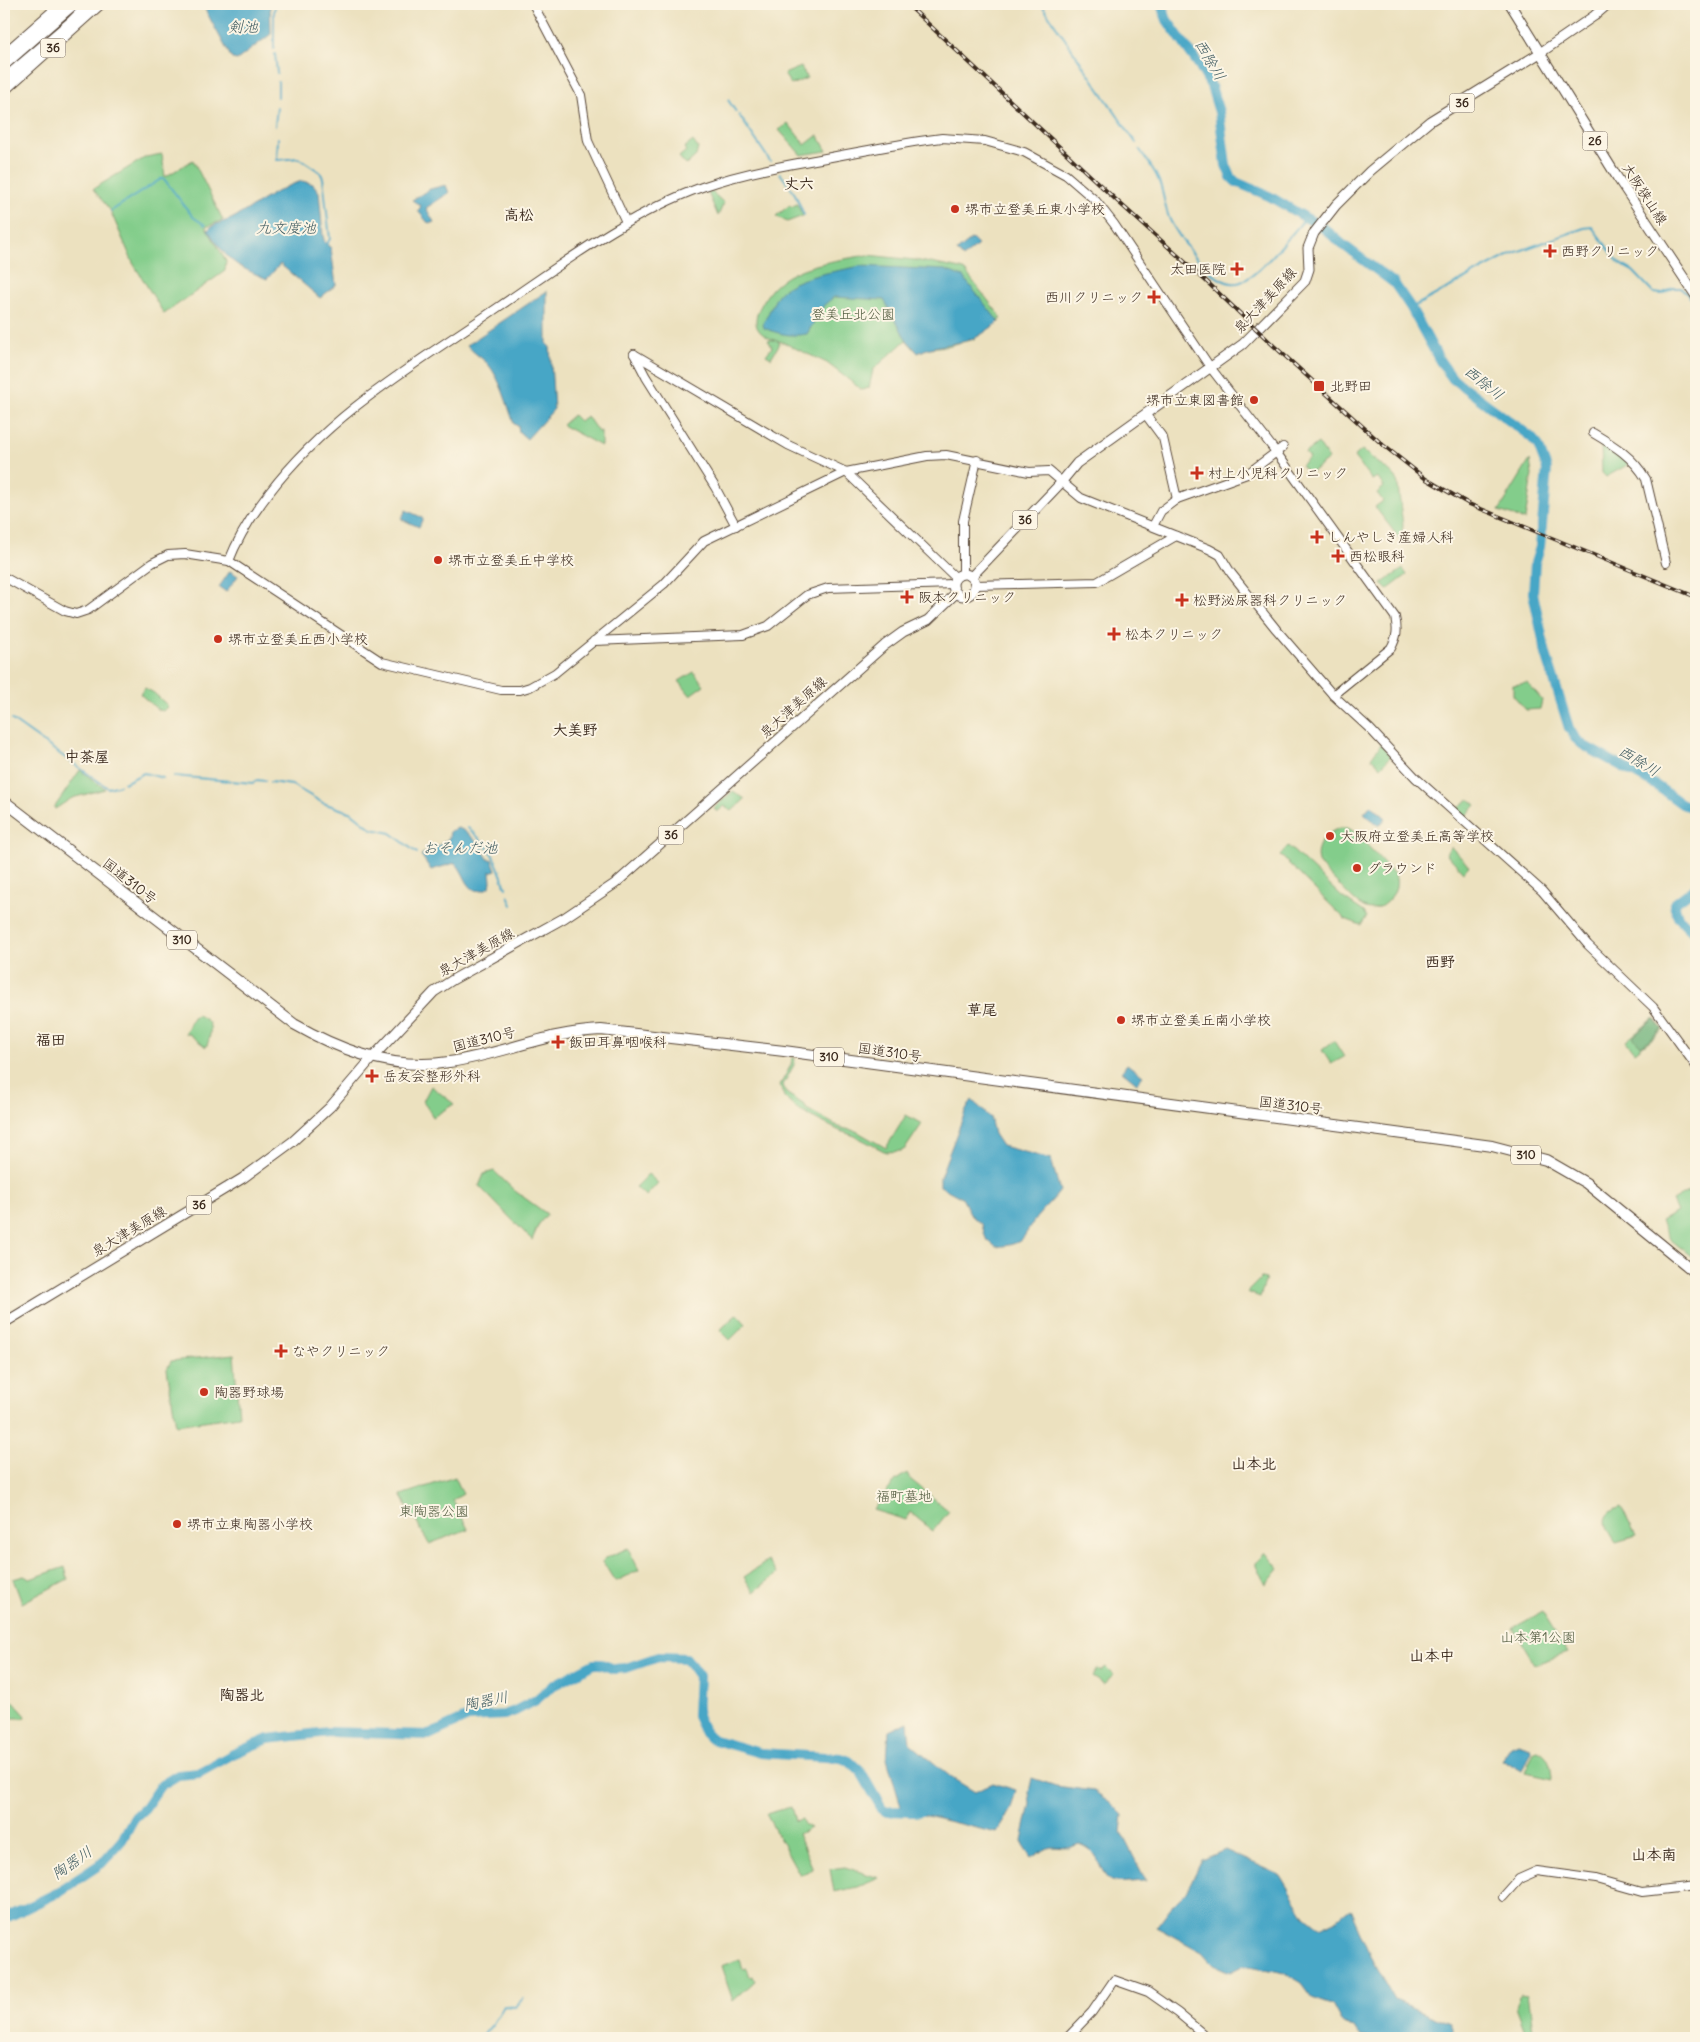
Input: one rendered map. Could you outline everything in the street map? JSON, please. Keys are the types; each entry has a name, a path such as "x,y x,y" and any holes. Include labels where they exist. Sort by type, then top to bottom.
{"highway":[{"path":"4,64 73,4"},
{"path":"4,80 72,22 90,4"},
{"name":"国道310号","path":"4,801 294,1024 332,1044 372,1058 422,1065 450,1062 543,1038 581,1031 601,1030 784,1051 1492,1146 1546,1160 1586,1183 1696,1273"}],"main road":[{"name":"36","path":"4,54 61,4"},
{"name":"36","path":"4,91 101,4"},
{"name":"大阪狭山線","path":"1510,4 1617,177 1696,296"},
{"name":"泉大津美原線","path":"4,1323 244,1178 292,1142 330,1107 420,1004 444,984 564,918 616,883 885,645 903,632 928,620 962,581 1061,482 1077,463 1252,337 1304,281 1309,269 1310,241 1315,231 1326,216 1370,170 1430,121 1540,53 1594,16 1608,4"}],"street":[{"path":"533,4 581,95 588,141 626,222"},
{"path":"228,561 240,534 251,516 289,467 313,442 353,406 626,222 694,190 755,171 942,138 985,141 1041,160 1066,175 1096,201 1114,224 1210,367 1279,450 1396,617 1397,638 1391,648 1333,695"},
{"path":"736,526 715,487 646,377 634,354 788,445 846,472 962,581"},
{"path":"1146,415 1163,438 1177,500"},
{"path":"1594,432 1619,448 1640,469 1646,479 1666,563"},
{"path":"1153,526 1161,511 1177,500 1247,474 1279,450"},
{"path":"4,577 65,611 76,614 88,610 152,563 168,555 185,554 228,561 377,659 390,664 501,690 520,690 549,677 594,641 664,584 704,542 846,472 946,454 1029,472 1049,470 1080,498 1153,526 1220,555 1231,573 1276,629 1333,695 1370,729 1416,778 1542,891 1588,945 1653,1007 1696,1066"},
{"path":"962,581 963,521 977,460"},
{"path":"594,641 743,635 768,626 797,601 816,590 828,588 962,581 1097,582 1176,536"},
{"path":"1503,1897 1519,1878 1538,1871 1596,1879 1642,1892 1696,1886"},
{"path":"1067,2038 1092,2012 1114,1980 1148,1992 1178,2013 1208,2038"}],"green space":[{"path":"801,67 807,78 791,85 784,74"},
{"path":"788,123 805,145 818,135 827,151 801,155 779,130"},
{"path":"693,141 698,148 696,156 686,165 679,157 686,151 684,148"},
{"path":"162,154 165,177 193,160 223,220 206,227 226,261 225,271 164,314 133,263 110,210 93,189 146,157"},
{"path":"712,192 724,203 718,216 708,193"},
{"path":"797,204 803,216 787,222 776,216 790,205 791,207"},
{"name":"登美丘北公園","path":"867,255 915,260 965,271 1001,317 999,322 974,339 947,346 928,348 918,353 906,340 873,370 869,388 862,390 827,363 782,342 776,340 780,343 771,358 766,355 772,347 768,340 775,340 764,335 759,330 756,318 771,290 782,280 808,267"},
{"path":"573,415 579,421 587,416 598,432 601,431 601,446 562,425"},
{"path":"1318,443 1329,459 1309,474 1301,465 1309,458 1305,453"},
{"path":"1601,443 1619,454 1629,464 1606,477 1602,473"},
{"path":"1362,450 1397,479 1403,525 1402,535 1399,538 1375,507 1383,501 1377,493 1384,487 1377,477 1372,480 1354,457"},
{"path":"1530,460 1532,475 1525,520 1499,511"},
{"path":"1403,569 1407,575 1387,590 1382,583"},
{"path":"694,672 704,685 690,695 679,681"},
{"path":"1527,683 1542,700 1540,709 1526,710 1513,695 1513,685"},
{"path":"145,688 154,693 168,706 163,711 157,709 140,694"},
{"path":"1381,744 1390,754 1390,757 1381,767 1371,758"},
{"path":"80,770 105,789 72,798 55,809 54,808"},
{"path":"733,791 745,799 732,811 724,806 717,812 714,808"},
{"path":"1469,799 1476,805 1465,817 1456,810"},
{"name":"グラウンド","path":"1340,828 1348,828 1355,832 1395,875 1396,887 1394,892 1383,905 1370,909 1363,907 1318,862 1317,856 1322,841 1330,833"},
{"path":"1288,846 1342,897 1364,912 1367,917 1361,925 1345,919 1280,855"},
{"path":"1451,847 1469,866 1463,872 1446,853"},
{"path":"198,1015 206,1020 210,1027 210,1035 206,1047 189,1034 185,1034 193,1017"},
{"path":"1654,1018 1663,1030 1635,1052 1626,1041"},
{"path":"1654,1019 1662,1029 1641,1046 1633,1037"},
{"path":"1334,1041 1344,1057 1331,1064 1322,1050"},
{"path":"792,1058 795,1058 794,1065 783,1085 786,1093 806,1106 805,1108 841,1128 856,1131 886,1148 906,1115 922,1124 905,1149 886,1152 798,1110 784,1097 780,1085 791,1065"},
{"path":"431,1086 454,1104 433,1117 423,1101"},
{"path":"494,1171 515,1191 547,1214 539,1224 532,1240 479,1186 484,1174"},
{"path":"648,1174 658,1183 646,1196 635,1187"},
{"path":"1696,1187 1696,1260 1670,1239 1661,1221 1677,1212 1672,1201"},
{"path":"1261,1278 1266,1279 1260,1297 1247,1292"},
{"path":"737,1314 746,1324 730,1340 720,1330"},
{"name":"陶器野球場","path":"234,1354 239,1416 176,1425 167,1369 171,1361"},
{"name":"福町墓地","path":"907,1473 910,1479 949,1511 933,1531 910,1512 906,1520 873,1510 896,1480"},
{"name":"東陶器公園","path":"455,1477 463,1494 453,1500 468,1529 429,1544 401,1495"},
{"path":"1621,1507 1636,1536 1616,1542 1606,1522 1609,1514"},
{"path":"628,1548 639,1570 617,1581 614,1580 603,1562 604,1559"},
{"path":"1265,1552 1279,1569 1266,1585 1256,1566 1256,1563"},
{"path":"768,1561 777,1574 754,1592 744,1577"},
{"path":"65,1567 68,1579 22,1603 13,1579 24,1576 30,1579"},
{"name":"山本第1公園","path":"1542,1612 1568,1653 1535,1664 1513,1628"},
{"path":"1106,1667 1114,1675 1104,1684 1093,1677 1098,1669 1101,1671"},
{"path":"4,1691 26,1716 25,1718 12,1718 4,1721"},
{"path":"1537,1750 1547,1758 1552,1779 1525,1773 1534,1751"},
{"path":"791,1807 795,1821 802,1819 804,1825 810,1828 798,1834 813,1869 800,1875 766,1814"},
{"path":"845,1867 879,1878 858,1887 834,1892 830,1869"},
{"path":"740,1959 743,1969 747,1968 750,1977 753,1976 755,1981 733,2001 721,1966"},
{"path":"1521,1993 1528,1994 1533,2029 1539,2038 1536,2038 1530,2031 1526,2033 1516,2006"}],"water":[{"name":"剣池","path":"202,4 270,4 271,34 237,60 232,59"},
{"name":"九文度池","path":"302,181 313,184 319,192 323,236 325,243 331,248 336,285 320,298 280,264 267,279 238,265 226,255 208,230 216,224 233,218 284,188"},
{"path":"446,185 449,193 426,208 434,222 429,224 418,211 421,206 412,200 430,189"},
{"path":"972,239 978,245 963,258 957,251"},
{"path":"860,266 945,270 963,277 999,322 972,339 931,348 918,353 906,339 884,300 834,297 824,305 807,334 785,334 764,328 763,324 775,299 784,289 803,279"},
{"path":"547,291 547,344 550,347 554,409 527,439 519,432 518,426 514,424 493,370 467,345"},
{"path":"406,510 423,518 419,527 401,519"},
{"path":"230,571 238,576 226,592 219,587"},
{"path":"1371,805 1386,818 1379,826 1364,813"},
{"name":"おそんだ池","path":"458,828 468,833 489,860 492,859 496,870 490,872 490,887 482,890 472,888 455,863 431,870 421,855 429,850 431,851 449,838 450,831"},
{"path":"1127,1064 1143,1076 1137,1083 1122,1071"},
{"path":"972,1100 990,1117 994,1134 1002,1146 1051,1159 1060,1191 1036,1218 1022,1239 1013,1244 996,1247 986,1239 982,1225 971,1215 962,1198 940,1186 940,1177 965,1112"},
{"path":"908,1722 910,1743 952,1778 975,1792 993,1783 1016,1790 1011,1809 997,1833 902,1810 887,1759 889,1731"},
{"path":"1517,1743 1530,1747 1531,1750 1522,1771 1502,1759 1511,1746"},
{"path":"1032,1778 1056,1786 1094,1791 1110,1802 1123,1815 1121,1832 1146,1881 1111,1881 1104,1874 1097,1858 1087,1848 1079,1844 1069,1848 1052,1847 1045,1849 1031,1858 1023,1846 1022,1840 1030,1804 1029,1792"},
{"path":"1225,1850 1280,1875 1305,1916 1320,1928 1335,1921 1350,1909 1373,1962 1395,2000 1450,2023 1456,2038 1361,2038 1354,2027 1341,2022 1332,2005 1312,1998 1301,1983 1284,1973 1244,1965 1230,1972 1214,1965 1202,1952 1156,1927 1171,1907 1186,1892 1202,1860"}],"waterway":[{"path":"274,49 274,10 276,4"},
{"path":"1041,4 1136,143"},
{"name":"西除川","path":"1161,4 1167,20 1199,65 1211,86 1219,112 1226,165 1231,177 1236,182 1269,196 1325,229 1394,283 1411,308 1440,361 1453,379 1531,437 1538,445 1547,469 1540,547 1535,563 1533,593 1546,654 1569,728 1575,738 1583,745 1657,786 1682,804 1696,809"},
{"path":"275,54 277,73"},
{"path":"278,82 278,97"},
{"path":"728,100 736,112"},
{"path":"275,126 277,107"},
{"path":"739,115 770,161"},
{"path":"278,138 277,160 299,158 320,172 323,178 330,239 326,245"},
{"path":"1140,150 1158,179 1168,215 1181,239 1200,262 1221,279 1231,283 1241,282 1249,278 1266,263 1306,218"},
{"path":"780,173 795,194 804,215"},
{"path":"111,211 161,179 164,179 193,217 205,225"},
{"path":"1411,308 1511,254 1584,228 1592,227 1620,264 1633,271 1654,293 1662,294 1673,288 1681,288 1696,303"},
{"path":"12,720 108,788 120,785"},
{"path":"124,783 144,773 163,778"},
{"path":"174,776 253,783 257,780 265,781"},
{"path":"270,782 292,785 323,803 352,813 372,829 391,833 417,853"},
{"path":"468,828 488,848 506,888"},
{"path":"480,849 487,845"},
{"name":"西除川","path":"1696,887 1674,904 1678,917 1696,935"},
{"path":"508,895 512,905"},
{"name":"陶器川","path":"4,1919 57,1893 102,1863 122,1840 134,1818 145,1808 160,1786 178,1775 199,1773 233,1754 268,1739 329,1732 429,1735 468,1717 504,1715 536,1700 552,1686 594,1664 601,1664 614,1669 626,1668 658,1657 686,1658 699,1676 697,1716 705,1733 711,1739 760,1753 841,1758 849,1761 861,1772 882,1809 887,1812 915,1812 924,1810"},
{"path":"480,2038 492,2025 504,2006 515,2007 523,1999"}],"railway":[{"path":"907,4 1274,346 1383,445 1426,479 1469,504 1696,597"}],"place":[{"name":"堺市立登美丘東小学校","path":"955,209"},
{"name":"西野クリニック","path":"1550,251"},
{"name":"太田医院","path":"1237,269"},
{"name":"西川クリニック","path":"1154,297"},
{"name":"北野田","path":"1319,386"},
{"name":"堺市立東図書館","path":"1254,400"},
{"name":"村上小児科クリニック","path":"1197,473"},
{"name":"しんやしき産婦人科","path":"1317,537"},
{"name":"西松眼科","path":"1338,556"},
{"name":"堺市立登美丘中学校","path":"438,560"},
{"name":"阪本クリニック","path":"907,597"},
{"name":"松野泌尿器科クリニック","path":"1182,600"},
{"name":"松本クリニック","path":"1114,634"},
{"name":"堺市立登美丘西小学校","path":"218,639"},
{"name":"大阪府立登美丘高等学校","path":"1330,836"},
{"name":"グラウンド","path":"1357,868"},
{"name":"堺市立登美丘南小学校","path":"1121,1020"},
{"name":"飯田耳鼻咽喉科","path":"558,1042"},
{"name":"岳友会整形外科","path":"372,1076"},
{"name":"なやクリニック","path":"281,1351"},
{"name":"陶器野球場","path":"204,1392"},
{"name":"堺市立東陶器小学校","path":"177,1524"}],"district":[{"name":"丈六","path":"799,184"},
{"name":"高松","path":"519,215"},
{"name":"大美野","path":"575,730"},
{"name":"中茶屋","path":"87,757"},
{"name":"西野","path":"1440,962"},
{"name":"草尾","path":"982,1010"},
{"name":"福田","path":"51,1040"},
{"name":"山本北","path":"1254,1464"},
{"name":"山本中","path":"1432,1656"},
{"name":"陶器北","path":"242,1695"},
{"name":"山本南","path":"1654,1855"}]}
